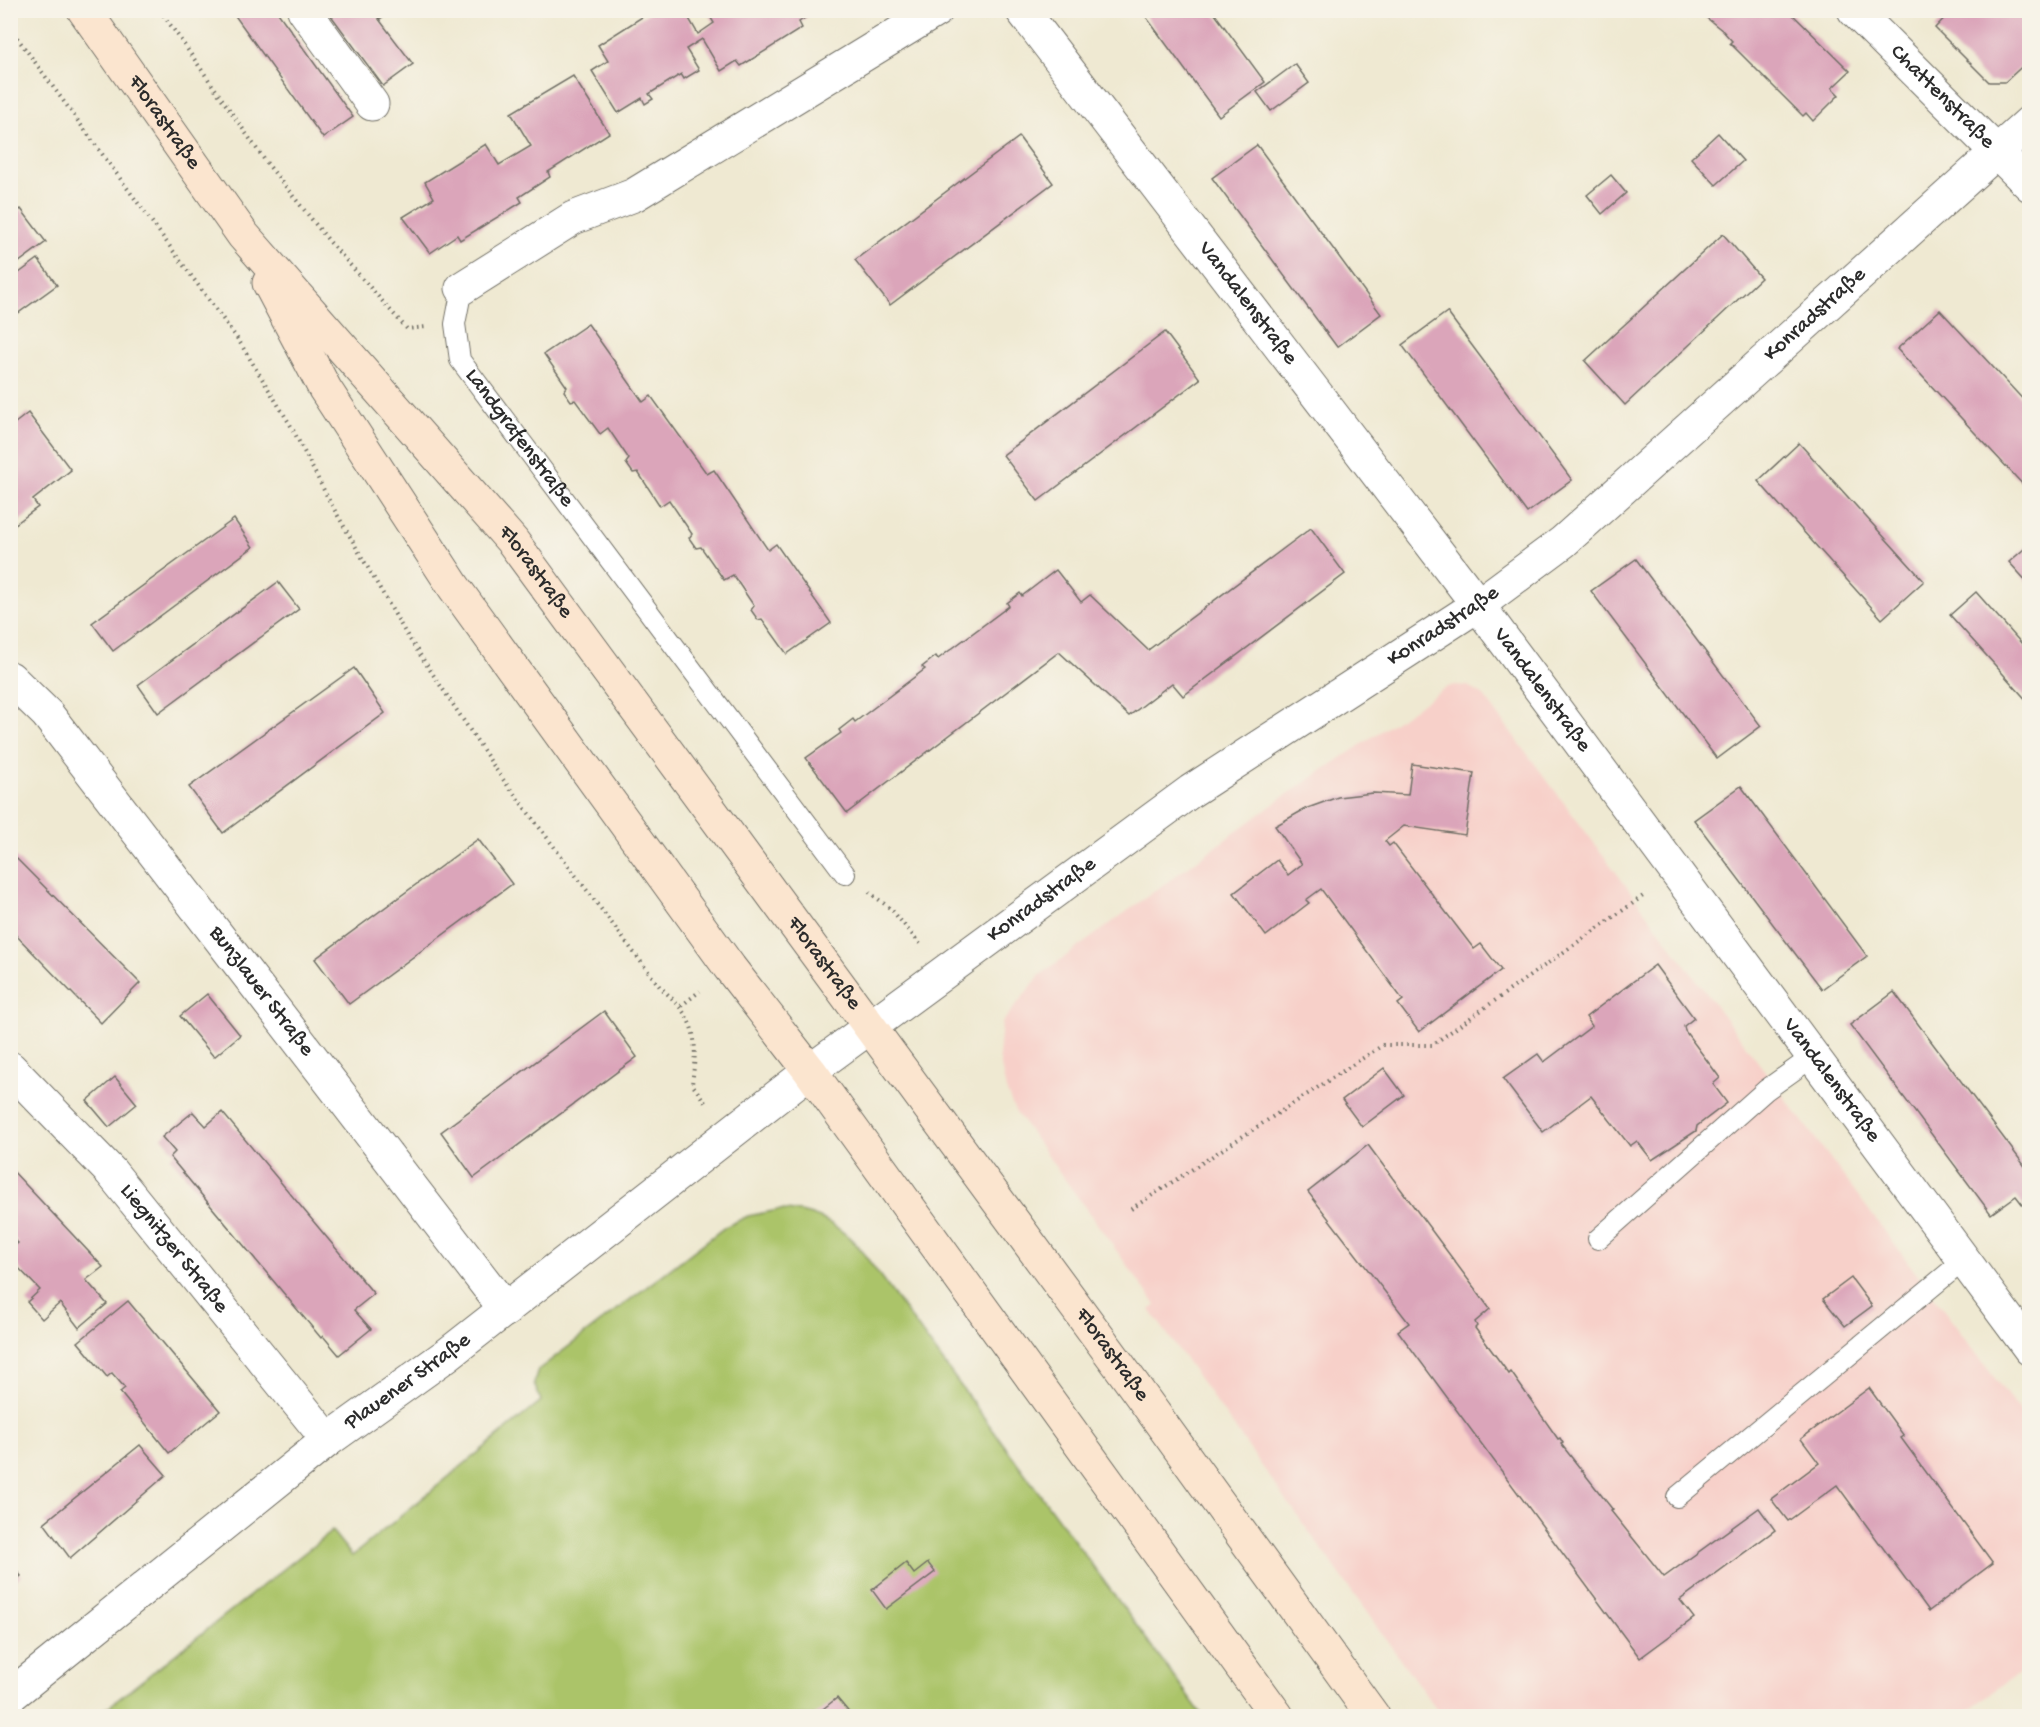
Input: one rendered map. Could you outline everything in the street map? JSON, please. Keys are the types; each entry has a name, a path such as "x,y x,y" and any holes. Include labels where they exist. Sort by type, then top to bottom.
{"main road":[{"name":"Florastraße","path":"84,10 243,235 513,542 1131,1381 1373,1716"},
{"name":"Florastraße","path":"243,235 325,389 454,586 730,968 810,1071 1276,1716"}],"street":[{"path":"304,10 372,104"},
{"name":"Landgrafenstraße","path":"462,288 573,218 634,195 937,10"},
{"name":"Vandalenstraße","path":"1022,10 1478,605 2030,1349"},
{"name":"Chattenstraße","path":"1854,10 2030,185"},
{"name":"Konradstraße","path":"810,1071 1191,791 1478,605 1563,542 2030,122"},
{"name":"Bunzlauer Straße","path":"10,678 47,714 506,1310"},
{"name":"Liegnitzer Straße","path":"10,1068 111,1172 328,1440"},
{"name":"Plauener Straße","path":"10,1696 328,1440 418,1377 506,1310 728,1133 810,1071"}],"lane":[{"name":"Landgrafenstraße","path":"462,288 455,324 460,360 844,874"},
{"path":"1598,1239 1766,1090 1812,1058"},
{"path":"1677,1497 1963,1260"}],"path":[{"path":"160,10 266,162 329,241 407,329 455,324"},
{"path":"10,28 239,341 291,426 330,502 405,632 499,774 660,987 681,1006 693,1032 695,1059 692,1084 728,1133"},
{"path":"1131,1209 1383,1045 1432,1045 1676,873"}],"shaded area":[{"path":"1454,685 1468,686 1484,696 2029,1424 2029,1665 1960,1716 1441,1716 1150,1310 1156,1305 1015,1111 1006,1090 999,1056 1002,1023 1040,975 1282,798 1445,688"}],"green space":[{"path":"778,1210 802,1212 822,1219 841,1230 858,1246 1203,1716 97,1716 332,1531 352,1556 541,1401 534,1383 538,1370 725,1227 748,1216"}],"building":[{"path":"231,10 276,10 353,117 323,138"},
{"path":"327,10 372,10 413,64 383,86"},
{"path":"374,10 392,10 380,19"},
{"path":"653,10 684,10 698,34 714,23 706,10 817,10 799,22 802,28 741,66 737,61 721,71 702,39 686,49 699,70 684,79 681,74 649,94 653,99 645,104 642,98 618,113 592,71 608,61 598,45"},
{"path":"1141,10 1212,10 1265,82 1219,116"},
{"path":"1697,10 1754,10 1758,14 1761,10 1788,10 1850,71 1832,88 1839,95 1813,121 1806,113 1803,116 1730,43 1732,41 1723,31"},
{"path":"1952,10 1988,10 1991,14 1994,10 2030,10 2030,59 2005,82 1989,82 1935,28"},
{"path":"1295,64 1309,83 1271,111 1257,92"},
{"path":"573,76 609,133 548,172 550,177 519,197 522,202 460,240 457,235 430,253 403,217 434,198 425,182 486,144 499,165 531,146 511,113"},
{"path":"1718,133 1743,161 1716,185 1691,158"},
{"path":"1019,137 1053,183 890,305 855,260"},
{"path":"1257,145 1381,314 1337,347 1212,178"},
{"path":"1611,175 1626,193 1602,214 1587,195"},
{"path":"21,209 46,242 14,266 19,273 38,259 57,285 10,319 10,216"},
{"path":"1723,234 1761,278 1625,405 1585,361"},
{"path":"1940,310 2030,407 2027,489 1897,349"},
{"path":"1447,312 1572,480 1527,513 1402,345"},
{"path":"588,324 643,402 651,396 707,474 714,470 768,550 776,544 831,623 787,654 762,619 758,620 751,610 754,606 733,575 724,580 701,547 696,548 689,538 692,534 669,500 660,506 638,472 633,473 626,463 629,459 608,428 600,434 575,400 571,401 564,391 567,387 544,354"},
{"path":"1165,332 1200,379 1038,501 1003,455"},
{"path":"28,413 71,470 33,500 38,507 10,528 10,427"},
{"path":"1799,443 1924,581 1882,619 1758,481"},
{"path":"234,519 253,547 113,651 92,623"},
{"path":"1311,528 1345,574 1183,696 1172,683 1129,716 1059,652 847,813 806,758 841,733 839,730 853,719 855,722 925,669 922,667 936,656 938,659 1009,606 1007,603 1020,593 1022,596 1056,570 1081,602 1090,595 1148,650"},
{"path":"2030,544 2030,585 2009,562"},
{"path":"1636,559 1761,726 1717,759 1591,591"},
{"path":"278,582 299,609 158,713 138,685"},
{"path":"1976,592 2030,653 2030,704 1950,615"},
{"path":"354,668 385,713 223,833 189,787"},
{"path":"1412,764 1474,773 1465,835 1404,826 1385,841 1389,846 1393,843 1474,949 1481,944 1501,970 1419,1032 1398,1004 1403,1000 1321,889 1306,900 1309,903 1266,936 1234,893 1277,860 1288,875 1302,864 1275,826 1305,809 1338,797 1373,793 1408,795"},
{"path":"1741,786 1867,956 1822,989 1694,820"},
{"path":"478,839 512,884 349,1004 315,959"},
{"path":"10,852 140,983 101,1023 10,929"},
{"path":"1655,965 1694,1018 1684,1026 1685,1031 1720,1078 1713,1084 1727,1103 1697,1126 1696,1131 1652,1160 1637,1141 1630,1146 1591,1096 1543,1132 1503,1079 1538,1054 1544,1062 1592,1026 1586,1017"},
{"path":"1894,992 2030,1173 2030,1214 2016,1196 1991,1214 1850,1025"},
{"path":"207,994 240,1035 214,1057 180,1016"},
{"path":"604,1011 637,1057 474,1178 441,1132"},
{"path":"1384,1068 1404,1095 1362,1127 1342,1100"},
{"path":"115,1077 137,1104 109,1127 87,1101"},
{"path":"193,1112 206,1126 222,1112 374,1294 354,1310 371,1329 339,1355 323,1336 321,1338 170,1157 175,1152 162,1137"},
{"path":"1368,1145 1490,1309 1475,1322 1477,1326 1475,1328 1509,1374 1511,1372 1558,1439 1560,1438 1563,1443 1561,1444 1613,1510 1611,1511 1664,1577 1759,1508 1775,1530 1680,1600 1694,1618 1640,1658 1398,1331 1409,1323 1308,1192"},
{"path":"10,1168 103,1267 86,1280 107,1304 79,1328 60,1303 42,1319 27,1302 40,1290 10,1259 10,1250 18,1243 10,1236"},
{"path":"1851,1278 1872,1306 1845,1326 1823,1299"},
{"path":"128,1301 220,1411 169,1453 120,1392 125,1388 112,1373 107,1377 78,1342"},
{"path":"1869,1388 1904,1436 1901,1438 1993,1563 1929,1611 1837,1485 1788,1521 1771,1499 1819,1463 1801,1439"},
{"path":"140,1445 166,1475 70,1558 44,1523"},
{"path":"906,1563 914,1574 928,1563 935,1572 886,1609 872,1590"},
{"path":"10,1564 21,1576 10,1585"},
{"path":"837,1698 852,1716 814,1716"}]}
